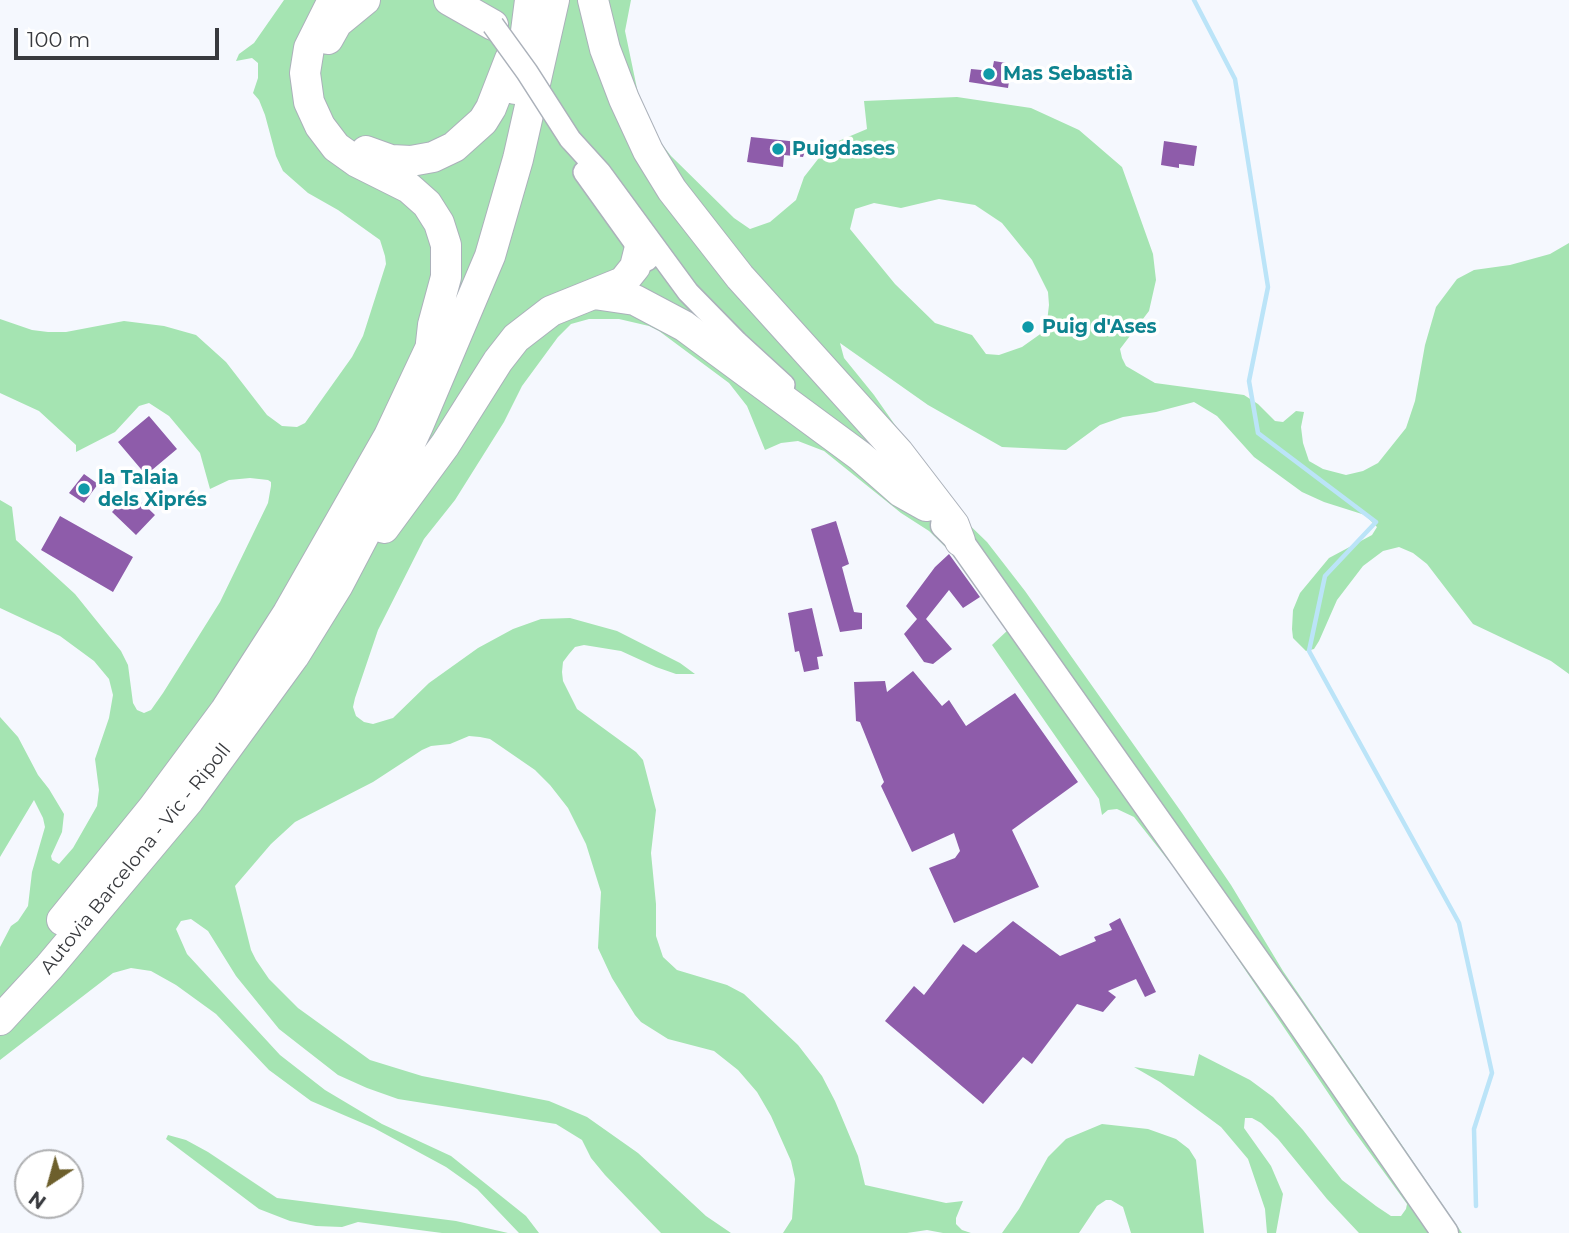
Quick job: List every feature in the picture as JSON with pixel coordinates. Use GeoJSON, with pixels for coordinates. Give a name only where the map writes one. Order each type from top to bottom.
{"type":"FeatureCollection","features":[{"type":"Feature","properties":{"kind":"highway"},"geometry":{"type":"LineString","coordinates":[[333,0],[309,48],[305,73],[309,102],[320,126],[336,147],[357,162],[410,188],[427,204],[439,223],[446,245],[447,265],[430,352]]}},
{"type":"Feature","properties":{"kind":"highway"},"geometry":{"type":"LineString","coordinates":[[365,0],[337,23],[328,37],[321,57],[323,99],[330,116],[348,138],[365,150],[391,160],[411,161],[433,157],[454,147],[469,135],[492,108],[516,43],[524,36]]}},
{"type":"Feature","properties":{"kind":"highway"},"geometry":{"type":"LineString","coordinates":[[449,0],[493,25]]}},
{"type":"Feature","properties":{"kind":"highway","name":"Autovia Barcelona - Vic - Ripoll"},"geometry":{"type":"LineString","coordinates":[[0,991],[122,847],[225,711],[288,613],[389,436],[430,352],[466,264],[494,178],[523,55],[530,0]]}},
{"type":"Feature","properties":{"kind":"highway","name":"Autovia Barcelona - Vic - Ripoll"},"geometry":{"type":"LineString","coordinates":[[0,1020],[49,967],[189,800],[293,656],[338,585],[418,426],[490,256],[518,159],[554,0]]}},
{"type":"Feature","properties":{"kind":"highway"},"geometry":{"type":"LineString","coordinates":[[593,0],[605,49],[624,99],[648,150],[672,190],[740,277],[898,452],[954,525],[960,541]]}},
{"type":"Feature","properties":{"kind":"highway"},"geometry":{"type":"LineString","coordinates":[[338,585],[434,460],[508,348],[551,311],[616,286],[628,278],[638,260],[639,251]]}},
{"type":"Feature","properties":{"kind":"highway"},"geometry":{"type":"LineString","coordinates":[[593,294],[635,300],[684,326],[860,456],[901,492],[926,506]]}},
{"type":"Feature","properties":{"kind":"main road"},"geometry":{"type":"LineString","coordinates":[[926,506],[960,541],[1446,1233]]}},
{"type":"Feature","properties":{"kind":"street"},"geometry":{"type":"LineString","coordinates":[[470,0],[493,25],[574,144],[607,180],[688,292],[737,342],[795,394],[856,440],[904,481],[926,506]]}},
{"type":"Feature","properties":{"kind":"street"},"geometry":{"type":"LineString","coordinates":[[574,144],[579,165],[639,251],[672,291],[716,337],[776,385],[795,394]]}},
{"type":"Feature","properties":{"kind":"green space"},"geometry":{"type":"Polygon","coordinates":[[[284,0],[631,0],[625,31],[640,103],[651,130],[671,156],[734,218],[750,229],[770,222],[796,200],[804,177],[829,145],[867,129],[864,101],[957,97],[1031,108],[1079,130],[1122,167],[1153,254],[1156,280],[1149,311],[1120,349],[1126,366],[1155,383],[1244,395],[1258,404],[1275,421],[1283,422],[1296,411],[1304,412],[1301,427],[1309,461],[1323,469],[1346,475],[1363,471],[1378,463],[1406,428],[1415,401],[1425,345],[1436,307],[1457,279],[1474,270],[1510,265],[1550,254],[1569,243],[1569,674],[1551,661],[1473,624],[1427,564],[1413,553],[1399,547],[1383,551],[1363,566],[1337,600],[1314,649],[1306,651],[1293,638],[1292,629],[1293,610],[1300,593],[1329,558],[1372,535],[1377,527],[1365,515],[1302,492],[1254,457],[1217,416],[1194,402],[1123,417],[1100,425],[1066,450],[1002,447],[928,405],[840,343],[844,358],[874,395],[956,512],[987,542],[1025,591],[1182,813],[1231,885],[1283,971],[1462,1233],[1359,1233],[1278,1139],[1261,1123],[1245,1118],[1244,1128],[1271,1166],[1283,1194],[1276,1233],[1267,1233],[1265,1209],[1248,1159],[1221,1127],[1160,1082],[1134,1067],[1194,1076],[1199,1054],[1250,1080],[1273,1097],[1342,1180],[1376,1206],[1391,1216],[1401,1216],[1407,1204],[1349,1124],[1190,888],[1134,817],[1117,809],[1108,810],[1102,815],[1099,799],[992,645],[1009,629],[968,569],[929,531],[901,513],[824,451],[798,441],[781,443],[765,450],[747,406],[729,383],[659,331],[619,319],[589,319],[571,324],[558,337],[522,386],[504,422],[455,500],[424,539],[378,630],[355,698],[353,707],[356,716],[373,724],[393,718],[429,683],[478,648],[513,629],[541,619],[570,618],[617,631],[680,663],[695,674],[676,674],[621,651],[584,645],[575,647],[563,662],[563,681],[577,709],[643,760],[656,810],[651,853],[656,936],[663,957],[677,970],[727,985],[744,994],[798,1045],[822,1076],[835,1101],[858,1156],[865,1185],[946,1203],[963,1201],[956,1224],[971,1233],[927,1230],[907,1233],[783,1233],[792,1219],[795,1179],[791,1161],[757,1092],[738,1070],[714,1051],[668,1039],[641,1022],[635,1015],[612,978],[598,948],[601,892],[586,844],[568,808],[535,770],[490,739],[480,737],[469,736],[450,744],[422,750],[373,782],[295,822],[271,844],[235,886],[256,960],[269,979],[298,1008],[370,1060],[422,1076],[549,1101],[587,1117],[638,1153],[706,1216],[731,1233],[661,1233],[605,1175],[591,1158],[582,1140],[556,1124],[398,1099],[338,1075],[279,1029],[236,976],[208,931],[191,919],[181,921],[176,929],[187,954],[280,1055],[325,1090],[382,1124],[451,1156],[526,1216],[539,1233],[519,1233],[477,1189],[446,1167],[374,1128],[311,1101],[269,1070],[216,1014],[176,985],[151,971],[131,968],[113,973],[0,1060],[0,947],[11,926],[28,906],[32,872],[45,827],[34,800],[0,857],[0,717],[18,737],[38,775],[64,814],[62,832],[51,856],[52,860],[59,864],[73,848],[97,806],[99,790],[95,759],[109,718],[113,695],[109,679],[94,661],[60,636],[0,608],[0,500],[12,507],[16,540],[75,594],[121,651],[128,665],[133,703],[137,710],[144,713],[151,710],[163,693],[220,602],[268,503],[271,482],[250,478],[229,480],[210,489],[200,453],[169,416],[149,403],[139,406],[115,432],[76,452],[76,445],[39,411],[0,393],[0,319],[32,330],[48,332],[66,332],[124,321],[164,326],[196,335],[226,362],[267,415],[282,426],[297,427],[305,423],[352,357],[363,336],[386,264],[380,240],[338,210],[308,193],[283,171],[265,115],[253,93],[258,78],[258,63],[252,58],[236,61],[239,54],[254,43],[284,0]],[[939,199],[901,208],[874,203],[855,209],[850,229],[895,284],[935,323],[972,335],[986,354],[999,355],[1022,347],[1046,330],[1048,292],[1032,260],[1002,223],[975,205],[939,199]]]}},
{"type":"Feature","properties":{"kind":"green space"},"geometry":{"type":"Polygon","coordinates":[[[1102,1124],[1148,1129],[1176,1139],[1189,1149],[1196,1160],[1204,1233],[1131,1233],[1123,1207],[1106,1200],[1097,1206],[1079,1233],[1002,1233],[1019,1209],[1048,1157],[1066,1139],[1102,1124]]]}},
{"type":"Feature","properties":{"kind":"green space"},"geometry":{"type":"Polygon","coordinates":[[[168,1135],[186,1140],[208,1152],[277,1198],[456,1221],[508,1233],[442,1233],[358,1222],[342,1227],[290,1221],[259,1209],[166,1139],[168,1135]]]}},
{"type":"Feature","properties":{"kind":"building","name":"Mas Sebastià"},"geometry":{"type":"Polygon","coordinates":[[[994,61],[1006,63],[1004,74],[1010,75],[1008,88],[969,82],[971,69],[992,71],[994,61]]]}},
{"type":"Feature","properties":{"kind":"building","name":"Puigdases"},"geometry":{"type":"Polygon","coordinates":[[[751,137],[808,143],[803,157],[784,155],[783,167],[747,162],[751,137]]]}},
{"type":"Feature","properties":{"kind":"building"},"geometry":{"type":"Polygon","coordinates":[[[1164,141],[1197,146],[1194,166],[1179,164],[1179,168],[1161,165],[1164,141]]]}},
{"type":"Feature","properties":{"kind":"building"},"geometry":{"type":"Polygon","coordinates":[[[149,416],[177,449],[146,475],[118,442],[149,416]]]}},
{"type":"Feature","properties":{"kind":"building","name":"la Talaia dels Xiprés"},"geometry":{"type":"Polygon","coordinates":[[[84,474],[98,484],[84,503],[69,493],[84,474]]]}},
{"type":"Feature","properties":{"kind":"building"},"geometry":{"type":"Polygon","coordinates":[[[131,492],[155,515],[136,535],[112,512],[131,492]]]}},
{"type":"Feature","properties":{"kind":"building"},"geometry":{"type":"Polygon","coordinates":[[[60,516],[133,557],[113,592],[41,550],[60,516]]]}},
{"type":"Feature","properties":{"kind":"building"},"geometry":{"type":"Polygon","coordinates":[[[836,521],[849,564],[842,567],[854,612],[862,613],[862,629],[840,632],[811,529],[836,521]]]}},
{"type":"Feature","properties":{"kind":"building"},"geometry":{"type":"Polygon","coordinates":[[[949,554],[980,597],[963,608],[949,590],[926,619],[952,649],[933,664],[924,662],[904,634],[917,619],[906,606],[935,567],[949,554]]]}},
{"type":"Feature","properties":{"kind":"building"},"geometry":{"type":"Polygon","coordinates":[[[812,608],[823,656],[817,657],[819,669],[804,672],[799,651],[795,652],[788,613],[812,608]]]}},
{"type":"Feature","properties":{"kind":"building"},"geometry":{"type":"Polygon","coordinates":[[[913,671],[942,706],[949,700],[966,726],[1015,693],[1078,782],[1012,830],[1039,887],[954,923],[929,868],[955,858],[960,851],[954,833],[912,852],[881,786],[884,782],[860,722],[856,721],[854,682],[885,681],[887,692],[913,671]]]}},
{"type":"Feature","properties":{"kind":"building"},"geometry":{"type":"Polygon","coordinates":[[[1120,918],[1156,992],[1145,997],[1136,979],[1108,991],[1116,997],[1103,1012],[1077,1004],[1032,1064],[1023,1057],[983,1104],[885,1021],[914,986],[924,995],[963,944],[976,953],[1013,921],[1060,956],[1096,941],[1094,937],[1112,930],[1109,924],[1120,918]]]}},
{"type":"Feature","properties":{"kind":"waterway"},"geometry":{"type":"LineString","coordinates":[[1194,0],[1235,79],[1268,287],[1249,381],[1258,433],[1376,522],[1325,576],[1309,651],[1459,923],[1492,1073],[1474,1129],[1476,1206]]}},
{"type":"Feature","properties":{"kind":"place","name":"Mas Sebastià"},"geometry":{"type":"Point","coordinates":[989,74]}},
{"type":"Feature","properties":{"kind":"place","name":"Puigdases"},"geometry":{"type":"Point","coordinates":[778,149]}},
{"type":"Feature","properties":{"kind":"place","name":"Puig d'Ases"},"geometry":{"type":"Point","coordinates":[1028,327]}},
{"type":"Feature","properties":{"kind":"place","name":"la Talaia dels Xiprés"},"geometry":{"type":"Point","coordinates":[84,489]}}]}
